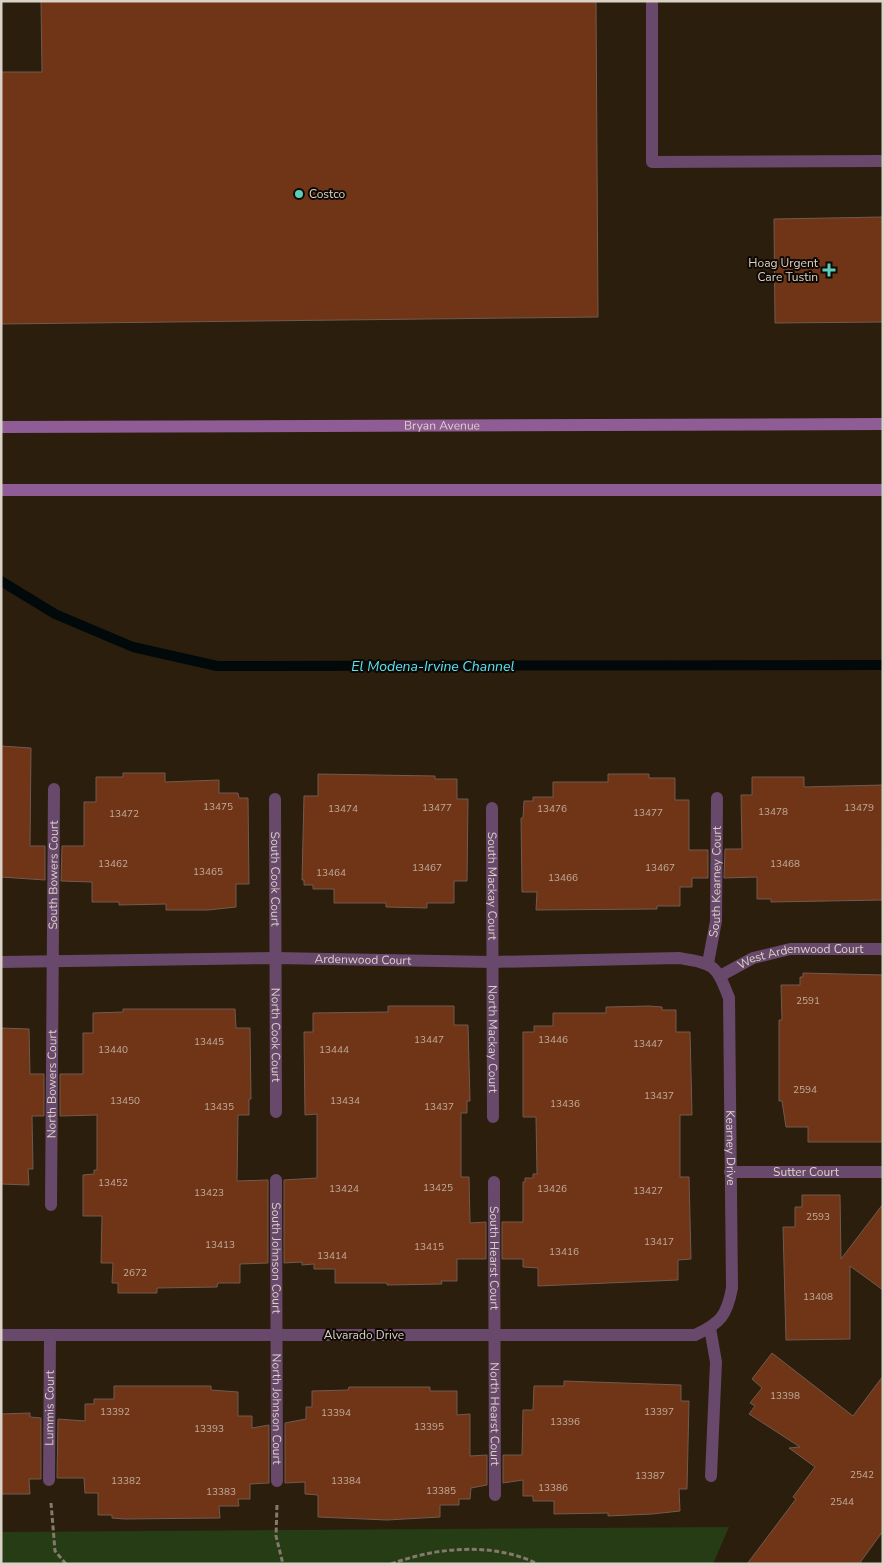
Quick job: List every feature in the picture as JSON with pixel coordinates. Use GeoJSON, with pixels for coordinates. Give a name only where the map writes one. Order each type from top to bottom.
{"type":"FeatureCollection","features":[{"type":"Feature","properties":{"kind":"main road","name":"Bryan Avenue"},"geometry":{"type":"LineString","coordinates":[[1,427],[883,424]]}},
{"type":"Feature","properties":{"kind":"main road"},"geometry":{"type":"LineString","coordinates":[[1,490],[883,490]]}},
{"type":"Feature","properties":{"kind":"street"},"geometry":{"type":"LineString","coordinates":[[652,1],[652,162],[883,161]]}},
{"type":"Feature","properties":{"kind":"street","name":"South Bowers Court"},"geometry":{"type":"LineString","coordinates":[[52,962],[54,789]]}},
{"type":"Feature","properties":{"kind":"street","name":"South Kearney Court"},"geometry":{"type":"LineString","coordinates":[[708,963],[716,921],[717,798]]}},
{"type":"Feature","properties":{"kind":"street","name":"South Cook Court"},"geometry":{"type":"LineString","coordinates":[[275,799],[275,958]]}},
{"type":"Feature","properties":{"kind":"street","name":"South Mackay Court"},"geometry":{"type":"LineString","coordinates":[[492,808],[492,962]]}},
{"type":"Feature","properties":{"kind":"street","name":"West Ardenwood Court"},"geometry":{"type":"LineString","coordinates":[[720,976],[753,958],[790,949],[883,949]]}},
{"type":"Feature","properties":{"kind":"street","name":"Ardenwood Court"},"geometry":{"type":"LineString","coordinates":[[1,962],[275,958],[492,962],[679,958],[708,963]]}},
{"type":"Feature","properties":{"kind":"street","name":"North Cook Court"},"geometry":{"type":"LineString","coordinates":[[275,958],[276,1112]]}},
{"type":"Feature","properties":{"kind":"street","name":"North Bowers Court"},"geometry":{"type":"LineString","coordinates":[[51,1205],[52,962]]}},
{"type":"Feature","properties":{"kind":"street","name":"North Mackay Court"},"geometry":{"type":"LineString","coordinates":[[492,962],[493,1117]]}},
{"type":"Feature","properties":{"kind":"street"},"geometry":{"type":"LineString","coordinates":[[708,963],[720,976]]}},
{"type":"Feature","properties":{"kind":"street","name":"Kearney Drive"},"geometry":{"type":"LineString","coordinates":[[720,976],[729,998],[732,1288],[729,1305],[722,1319]]}},
{"type":"Feature","properties":{"kind":"street","name":"Sutter Court"},"geometry":{"type":"LineString","coordinates":[[730,1172],[883,1172]]}},
{"type":"Feature","properties":{"kind":"street","name":"South Johnson Court"},"geometry":{"type":"LineString","coordinates":[[276,1180],[276,1336]]}},
{"type":"Feature","properties":{"kind":"street","name":"South Hearst Court"},"geometry":{"type":"LineString","coordinates":[[494,1182],[494,1334]]}},
{"type":"Feature","properties":{"kind":"street","name":"Alvarado Drive"},"geometry":{"type":"LineString","coordinates":[[1,1335],[695,1335],[710,1328],[722,1319]]}},
{"type":"Feature","properties":{"kind":"street"},"geometry":{"type":"LineString","coordinates":[[710,1328],[716,1362],[711,1476]]}},
{"type":"Feature","properties":{"kind":"street","name":"North Hearst Court"},"geometry":{"type":"LineString","coordinates":[[494,1334],[495,1495]]}},
{"type":"Feature","properties":{"kind":"street","name":"Lummis Court"},"geometry":{"type":"LineString","coordinates":[[50,1336],[50,1480]]}},
{"type":"Feature","properties":{"kind":"street","name":"North Johnson Court"},"geometry":{"type":"LineString","coordinates":[[276,1336],[277,1481]]}},
{"type":"Feature","properties":{"kind":"path"},"geometry":{"type":"LineString","coordinates":[[50,1480],[55,1551],[66,1564]]}},
{"type":"Feature","properties":{"kind":"path"},"geometry":{"type":"LineString","coordinates":[[277,1481],[276,1536],[279,1556],[283,1564]]}},
{"type":"Feature","properties":{"kind":"path"},"geometry":{"type":"LineString","coordinates":[[391,1564],[438,1551],[471,1550],[504,1551],[538,1564]]}},
{"type":"Feature","properties":{"kind":"green space"},"geometry":{"type":"Polygon","coordinates":[[[729,1527],[713,1564],[1,1564],[1,1532],[729,1527]]]}},
{"type":"Feature","properties":{"kind":"building","name":"Costco"},"geometry":{"type":"Polygon","coordinates":[[[41,1],[596,1],[598,317],[1,324],[1,72],[42,72],[41,1]]]}},
{"type":"Feature","properties":{"kind":"building","name":"Hoag Urgent Care Tustin"},"geometry":{"type":"Polygon","coordinates":[[[883,217],[883,322],[775,323],[774,219],[883,217]]]}},
{"type":"Feature","properties":{"kind":"building"},"geometry":{"type":"Polygon","coordinates":[[[1,746],[31,748],[30,846],[45,846],[45,880],[1,877],[1,746]]]}},
{"type":"Feature","properties":{"kind":"building"},"geometry":{"type":"Polygon","coordinates":[[[123,773],[165,773],[165,782],[219,780],[219,793],[238,793],[239,798],[248,798],[249,884],[236,884],[236,907],[208,910],[166,910],[166,904],[119,905],[119,902],[92,902],[92,882],[61,881],[62,846],[84,846],[84,802],[96,802],[96,777],[123,777],[123,773]]]}},
{"type":"Feature","properties":{"kind":"building"},"geometry":{"type":"Polygon","coordinates":[[[318,774],[435,776],[435,779],[457,779],[457,799],[468,799],[467,881],[454,881],[454,903],[427,903],[427,908],[386,907],[386,903],[334,903],[334,889],[313,889],[313,885],[304,885],[304,880],[302,880],[304,796],[318,796],[318,774]]]}},
{"type":"Feature","properties":{"kind":"building"},"geometry":{"type":"Polygon","coordinates":[[[608,774],[649,774],[649,778],[675,778],[675,800],[689,800],[689,850],[708,850],[708,878],[692,878],[692,887],[680,887],[680,906],[657,906],[657,909],[536,910],[537,892],[522,892],[521,818],[523,818],[524,801],[533,801],[533,797],[553,797],[553,782],[608,782],[608,774]]]}},
{"type":"Feature","properties":{"kind":"building"},"geometry":{"type":"Polygon","coordinates":[[[752,777],[804,777],[804,787],[883,785],[882,900],[771,902],[771,899],[757,899],[757,877],[724,878],[725,849],[742,849],[741,795],[752,795],[752,777]]]}},
{"type":"Feature","properties":{"kind":"building"},"geometry":{"type":"Polygon","coordinates":[[[803,973],[883,975],[883,1142],[808,1142],[808,1127],[786,1127],[782,1101],[779,1101],[779,1020],[782,1020],[781,985],[800,985],[800,977],[803,977],[803,973]]]}},
{"type":"Feature","properties":{"kind":"building"},"geometry":{"type":"Polygon","coordinates":[[[388,1006],[454,1006],[454,1025],[468,1025],[470,1101],[467,1101],[467,1113],[461,1113],[461,1177],[469,1177],[470,1223],[486,1222],[486,1259],[457,1259],[457,1281],[441,1281],[442,1284],[387,1285],[387,1283],[335,1283],[335,1269],[314,1269],[314,1264],[302,1265],[302,1262],[284,1263],[284,1180],[317,1178],[317,1114],[305,1115],[304,1032],[313,1032],[313,1013],[388,1012],[388,1006]]]}},
{"type":"Feature","properties":{"kind":"building"},"geometry":{"type":"Polygon","coordinates":[[[606,1007],[662,1007],[662,1010],[676,1010],[676,1032],[690,1032],[692,1115],[680,1115],[680,1177],[689,1177],[691,1259],[678,1260],[678,1280],[538,1286],[538,1268],[523,1267],[523,1259],[502,1259],[502,1222],[523,1222],[523,1182],[525,1182],[525,1178],[533,1178],[533,1174],[537,1174],[536,1117],[523,1117],[523,1032],[534,1032],[534,1026],[553,1026],[553,1013],[606,1013],[606,1007]]]}},
{"type":"Feature","properties":{"kind":"building"},"geometry":{"type":"Polygon","coordinates":[[[123,1009],[235,1009],[236,1028],[250,1028],[251,1099],[249,1099],[249,1115],[238,1115],[237,1181],[268,1180],[268,1263],[240,1264],[240,1283],[218,1283],[217,1287],[157,1288],[157,1293],[118,1293],[118,1283],[112,1283],[113,1263],[101,1263],[102,1216],[83,1216],[83,1175],[94,1174],[94,1170],[97,1170],[97,1115],[60,1116],[60,1074],[83,1074],[83,1033],[93,1033],[93,1013],[123,1012],[123,1009]]]}},
{"type":"Feature","properties":{"kind":"building"},"geometry":{"type":"Polygon","coordinates":[[[1,1028],[29,1029],[30,1074],[44,1074],[44,1116],[32,1116],[33,1169],[28,1169],[29,1185],[1,1184],[1,1028]]]}},
{"type":"Feature","properties":{"kind":"building"},"geometry":{"type":"Polygon","coordinates":[[[802,1195],[840,1195],[841,1259],[883,1204],[883,1290],[850,1266],[850,1339],[786,1340],[783,1227],[795,1227],[795,1207],[802,1207],[802,1195]]]}},
{"type":"Feature","properties":{"kind":"building"},"geometry":{"type":"Polygon","coordinates":[[[772,1353],[853,1416],[883,1376],[883,1531],[859,1564],[747,1564],[796,1499],[793,1497],[815,1467],[789,1448],[800,1447],[749,1414],[755,1406],[750,1403],[762,1388],[752,1379],[772,1353]]]}},
{"type":"Feature","properties":{"kind":"building"},"geometry":{"type":"Polygon","coordinates":[[[564,1381],[681,1385],[681,1401],[689,1401],[687,1489],[679,1489],[680,1511],[608,1516],[608,1513],[554,1514],[554,1501],[533,1501],[533,1496],[523,1496],[523,1480],[503,1483],[503,1455],[522,1455],[523,1410],[533,1410],[534,1386],[564,1386],[564,1381]]]}},
{"type":"Feature","properties":{"kind":"building"},"geometry":{"type":"Polygon","coordinates":[[[114,1386],[211,1386],[211,1390],[238,1392],[238,1416],[252,1416],[252,1428],[269,1425],[269,1483],[250,1484],[250,1499],[238,1499],[239,1506],[219,1506],[220,1518],[125,1519],[112,1518],[112,1515],[98,1515],[98,1493],[85,1493],[84,1478],[57,1478],[58,1419],[85,1421],[85,1404],[94,1404],[94,1399],[114,1399],[114,1386]]]}},
{"type":"Feature","properties":{"kind":"building"},"geometry":{"type":"Polygon","coordinates":[[[349,1387],[430,1387],[430,1391],[457,1391],[457,1415],[470,1414],[470,1456],[487,1455],[487,1485],[471,1488],[470,1499],[459,1499],[459,1505],[440,1505],[440,1517],[387,1520],[318,1517],[318,1495],[305,1494],[305,1482],[285,1483],[285,1423],[306,1419],[306,1407],[312,1407],[312,1391],[348,1390],[349,1387]]]}},
{"type":"Feature","properties":{"kind":"building"},"geometry":{"type":"Polygon","coordinates":[[[30,1413],[30,1417],[41,1418],[41,1479],[29,1479],[30,1494],[1,1494],[1,1414],[30,1413]]]}},
{"type":"Feature","properties":{"kind":"waterway","name":"El Modena-Irvine Channel"},"geometry":{"type":"LineString","coordinates":[[1,581],[55,614],[133,647],[217,666],[883,665]]}},
{"type":"Feature","properties":{"kind":"place","name":"Costco"},"geometry":{"type":"Point","coordinates":[299,194]}},
{"type":"Feature","properties":{"kind":"place","name":"Hoag Urgent Care Tustin"},"geometry":{"type":"Point","coordinates":[829,270]}}]}
